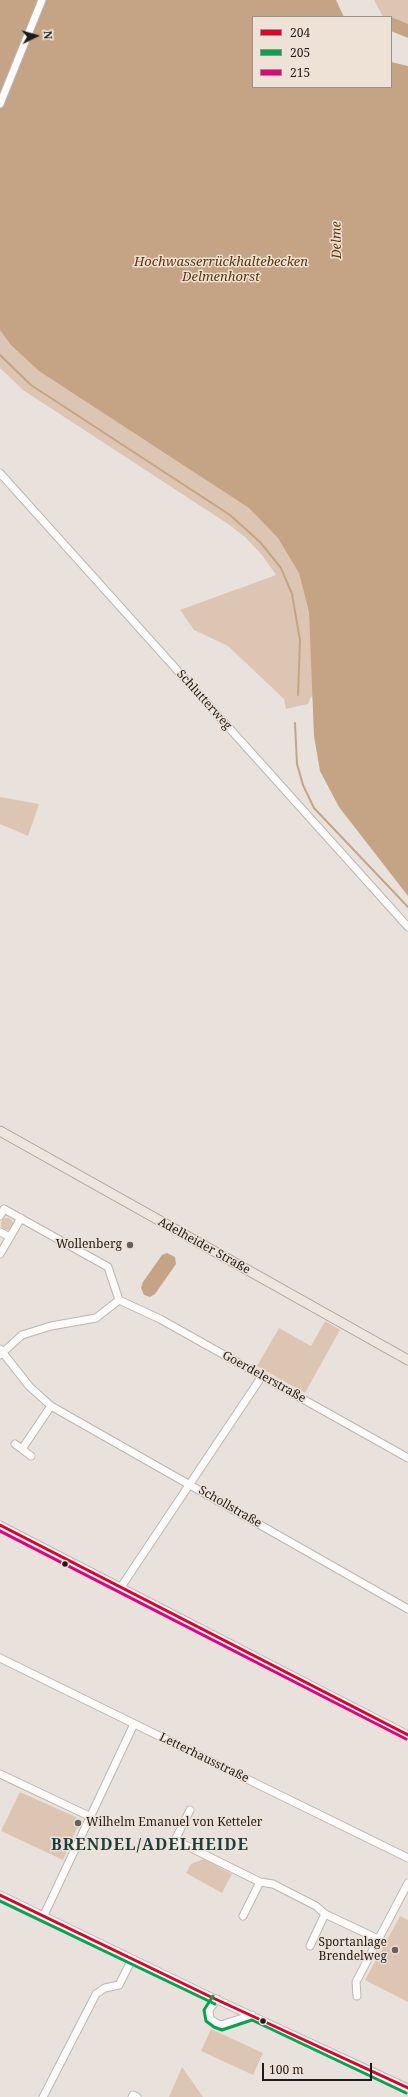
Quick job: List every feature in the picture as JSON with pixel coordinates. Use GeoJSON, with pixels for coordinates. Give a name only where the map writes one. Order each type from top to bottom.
{"type":"FeatureCollection","features":[{"type":"Feature","properties":{"kind":"main road","name":"Adelheider Straße"},"geometry":{"type":"LineString","coordinates":[[0,1131],[408,1360]]}},
{"type":"Feature","properties":{"kind":"street"},"geometry":{"type":"LineString","coordinates":[[0,104],[42,0]]}},
{"type":"Feature","properties":{"kind":"street","name":"Schlutterweg"},"geometry":{"type":"LineString","coordinates":[[0,473],[408,927]]}},
{"type":"Feature","properties":{"kind":"street"},"geometry":{"type":"LineString","coordinates":[[0,1216],[2,1207],[108,1268],[119,1300],[96,1318],[51,1326],[22,1335],[1,1353]]}},
{"type":"Feature","properties":{"kind":"street"},"geometry":{"type":"LineString","coordinates":[[0,1254],[21,1218]]}},
{"type":"Feature","properties":{"kind":"street"},"geometry":{"type":"LineString","coordinates":[[0,1232],[10,1237]]}},
{"type":"Feature","properties":{"kind":"street","name":"Goerdelerstraße"},"geometry":{"type":"LineString","coordinates":[[119,1300],[160,1319],[408,1458]]}},
{"type":"Feature","properties":{"kind":"street","name":"Schollstraße"},"geometry":{"type":"LineString","coordinates":[[1,1353],[29,1386],[51,1406],[189,1483],[408,1609]]}},
{"type":"Feature","properties":{"kind":"street"},"geometry":{"type":"LineString","coordinates":[[121,1587],[189,1483],[262,1376]]}},
{"type":"Feature","properties":{"kind":"street"},"geometry":{"type":"LineString","coordinates":[[22,1449],[51,1406]]}},
{"type":"Feature","properties":{"kind":"street"},"geometry":{"type":"LineString","coordinates":[[15,1444],[31,1456]]}},
{"type":"Feature","properties":{"kind":"street"},"geometry":{"type":"LineString","coordinates":[[0,1524],[408,1735]]}},
{"type":"Feature","properties":{"kind":"street","name":"Letterhausstraße"},"geometry":{"type":"LineString","coordinates":[[0,1658],[408,1858]]}},
{"type":"Feature","properties":{"kind":"street"},"geometry":{"type":"LineString","coordinates":[[44,1915],[134,1724]]}},
{"type":"Feature","properties":{"kind":"street"},"geometry":{"type":"LineString","coordinates":[[0,1774],[91,1817]]}},
{"type":"Feature","properties":{"kind":"street"},"geometry":{"type":"LineString","coordinates":[[190,1810],[176,1840],[260,1882],[273,1884],[316,1906],[325,1914],[378,1939]]}},
{"type":"Feature","properties":{"kind":"street"},"geometry":{"type":"LineString","coordinates":[[243,1916],[260,1882]]}},
{"type":"Feature","properties":{"kind":"street"},"geometry":{"type":"LineString","coordinates":[[357,1996],[356,1982],[408,1883]]}},
{"type":"Feature","properties":{"kind":"street"},"geometry":{"type":"LineString","coordinates":[[0,1895],[252,2016],[408,2088]]}},
{"type":"Feature","properties":{"kind":"street"},"geometry":{"type":"LineString","coordinates":[[310,1946],[325,1914]]}},
{"type":"Feature","properties":{"kind":"street"},"geometry":{"type":"LineString","coordinates":[[43,2097],[96,1994],[105,1988],[119,1985],[132,1959]]}},
{"type":"Feature","properties":{"kind":"street"},"geometry":{"type":"LineString","coordinates":[[217,1999],[209,2010],[210,2019],[216,2023],[221,2025],[252,2016]]}},
{"type":"Feature","properties":{"kind":"street"},"geometry":{"type":"LineString","coordinates":[[132,2097],[133,2095],[137,2097]]}},
{"type":"Feature","properties":{"kind":"shaded area"},"geometry":{"type":"Polygon","coordinates":[[[374,0],[408,0],[408,28],[392,21],[392,16],[382,16],[374,0]]]}},
{"type":"Feature","properties":{"kind":"shaded area"},"geometry":{"type":"Polygon","coordinates":[[[0,172],[408,651],[322,695],[311,697],[308,704],[286,709],[284,699],[228,646],[194,630],[180,610],[276,575],[262,555],[245,537],[228,524],[23,390],[0,368],[0,172]]]}},
{"type":"Feature","properties":{"kind":"shaded area"},"geometry":{"type":"Polygon","coordinates":[[[0,797],[39,804],[28,836],[0,824],[0,797]]]}},
{"type":"Feature","properties":{"kind":"shaded area"},"geometry":{"type":"Polygon","coordinates":[[[5,1218],[9,1218],[13,1224],[9,1230],[5,1230],[1,1226],[1,1222],[5,1218]]]}},
{"type":"Feature","properties":{"kind":"shaded area"},"geometry":{"type":"Polygon","coordinates":[[[325,1321],[340,1330],[305,1393],[257,1366],[279,1328],[311,1346],[325,1321]]]}},
{"type":"Feature","properties":{"kind":"shaded area"},"geometry":{"type":"Polygon","coordinates":[[[20,1792],[80,1819],[80,1827],[77,1828],[63,1860],[1,1831],[20,1792]]]}},
{"type":"Feature","properties":{"kind":"shaded area"},"geometry":{"type":"Polygon","coordinates":[[[204,1859],[232,1874],[222,1893],[186,1873],[191,1864],[204,1859]]]}},
{"type":"Feature","properties":{"kind":"shaded area","name":"Sportanlage Brendelweg"},"geometry":{"type":"Polygon","coordinates":[[[400,1916],[408,1920],[408,2002],[365,1980],[400,1916]]]}},
{"type":"Feature","properties":{"kind":"shaded area"},"geometry":{"type":"Polygon","coordinates":[[[211,2029],[263,2053],[253,2075],[201,2051],[211,2029]]]}},
{"type":"Feature","properties":{"kind":"shaded area"},"geometry":{"type":"Polygon","coordinates":[[[182,2067],[203,2097],[169,2097],[182,2067]]]}},
{"type":"Feature","properties":{"kind":"water","name":"Hochwasserrückhaltebecken Delmenhorst"},"geometry":{"type":"Polygon","coordinates":[[[0,0],[336,0],[344,16],[252,16],[252,88],[392,88],[392,62],[408,66],[408,896],[339,807],[320,771],[314,736],[309,612],[299,573],[278,538],[249,508],[39,371],[11,345],[0,330],[0,0]]]}},
{"type":"Feature","properties":{"kind":"water"},"geometry":{"type":"Polygon","coordinates":[[[167,1253],[175,1257],[176,1264],[155,1294],[150,1297],[144,1295],[141,1288],[143,1282],[162,1255],[167,1253]]]}},
{"type":"Feature","properties":{"kind":"waterway"},"geometry":{"type":"LineString","coordinates":[[392,24],[408,31]]}},
{"type":"Feature","properties":{"kind":"waterway"},"geometry":{"type":"LineString","coordinates":[[0,355],[31,385],[230,515],[260,542],[281,568],[292,594],[300,640],[298,695]]}},
{"type":"Feature","properties":{"kind":"waterway"},"geometry":{"type":"LineString","coordinates":[[295,723],[297,764],[303,785],[314,808],[408,907]]}},
{"type":"Feature","properties":{"kind":"transit line","name":"204"},"geometry":{"type":"LineString","coordinates":[[0,1525],[408,1735]]}},
{"type":"Feature","properties":{"kind":"transit line","name":"215"},"geometry":{"type":"LineString","coordinates":[[0,1531],[406,1739]]}},
{"type":"Feature","properties":{"kind":"transit line","name":"204"},"geometry":{"type":"LineString","coordinates":[[0,1895],[211,1997],[408,2088]]}},
{"type":"Feature","properties":{"kind":"transit line","name":"205"},"geometry":{"type":"LineString","coordinates":[[0,1901],[215,2004]]}},
{"type":"Feature","properties":{"kind":"transit line","name":"205"},"geometry":{"type":"LineString","coordinates":[[213,1996],[204,2010],[206,2021],[214,2027],[222,2030],[252,2020],[406,2093]]}},
{"type":"Feature","properties":{"kind":"place","name":"Wollenberg"},"geometry":{"type":"Point","coordinates":[130,1245]}},
{"type":"Feature","properties":{"kind":"place","name":"Wilhelm Emanuel von Ketteler"},"geometry":{"type":"Point","coordinates":[78,1823]}},
{"type":"Feature","properties":{"kind":"place","name":"Sportanlage Brendelweg"},"geometry":{"type":"Point","coordinates":[395,1950]}},
{"type":"Feature","properties":{"kind":"district","name":"BRENDEL/ADELHEIDE"},"geometry":{"type":"Point","coordinates":[150,1845]}},
{"type":"Feature","properties":{"kind":"water label","name":"Delme"},"geometry":{"type":"Point","coordinates":[337,240]}}]}
